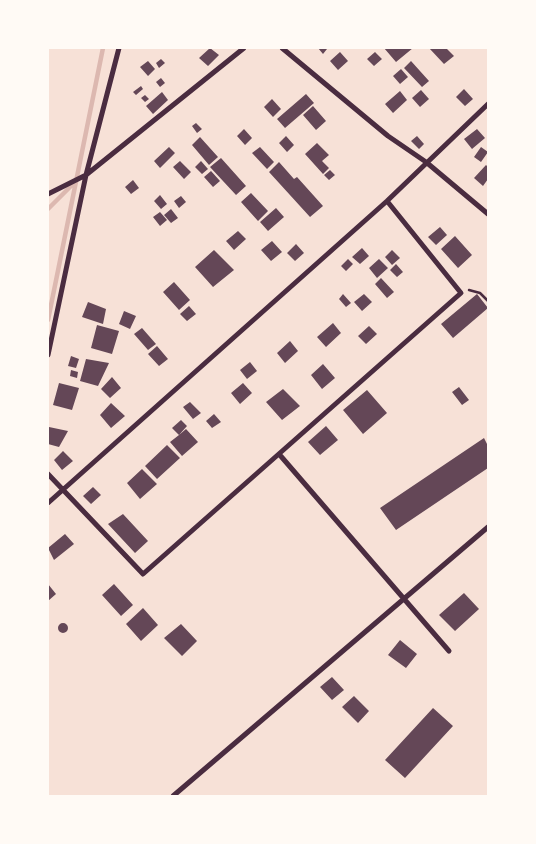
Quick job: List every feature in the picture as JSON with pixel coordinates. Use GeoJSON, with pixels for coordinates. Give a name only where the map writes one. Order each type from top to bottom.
{"type":"FeatureCollection","features":[{"type":"Feature","properties":{"kind":"street"},"geometry":{"type":"LineString","coordinates":[[48,355],[86,175],[119,48]]}},
{"type":"Feature","properties":{"kind":"street"},"geometry":{"type":"LineString","coordinates":[[48,194],[86,175],[244,48]]}},
{"type":"Feature","properties":{"kind":"street"},"geometry":{"type":"LineString","coordinates":[[282,48],[388,136],[426,162],[488,214]]}},
{"type":"Feature","properties":{"kind":"street"},"geometry":{"type":"LineString","coordinates":[[48,503],[386,200],[488,104]]}},
{"type":"Feature","properties":{"kind":"street"},"geometry":{"type":"LineString","coordinates":[[48,474],[143,574],[460,293],[386,200]]}},
{"type":"Feature","properties":{"kind":"street"},"geometry":{"type":"LineString","coordinates":[[279,454],[449,650]]}},
{"type":"Feature","properties":{"kind":"street"},"geometry":{"type":"LineString","coordinates":[[173,796],[488,527]]}},
{"type":"Feature","properties":{"kind":"path"},"geometry":{"type":"LineString","coordinates":[[460,293],[471,289],[480,293],[488,301]]}},
{"type":"Feature","properties":{"kind":"building"},"geometry":{"type":"Polygon","coordinates":[[[210,48],[219,55],[208,66],[199,58],[210,48]]]}},
{"type":"Feature","properties":{"kind":"building"},"geometry":{"type":"Polygon","coordinates":[[[318,48],[325,48],[327,49],[323,54],[318,48]]]}},
{"type":"Feature","properties":{"kind":"building"},"geometry":{"type":"Polygon","coordinates":[[[384,48],[413,48],[396,62],[384,48]]]}},
{"type":"Feature","properties":{"kind":"building"},"geometry":{"type":"Polygon","coordinates":[[[429,48],[446,48],[454,56],[444,64],[429,48]]]}},
{"type":"Feature","properties":{"kind":"building"},"geometry":{"type":"Polygon","coordinates":[[[340,52],[348,61],[338,70],[330,61],[340,52]]]}},
{"type":"Feature","properties":{"kind":"building"},"geometry":{"type":"Polygon","coordinates":[[[375,52],[382,59],[374,66],[367,59],[375,52]]]}},
{"type":"Feature","properties":{"kind":"building"},"geometry":{"type":"Polygon","coordinates":[[[161,59],[165,63],[159,68],[156,63],[161,59]]]}},
{"type":"Feature","properties":{"kind":"building"},"geometry":{"type":"Polygon","coordinates":[[[148,61],[155,69],[148,76],[140,67],[148,61]]]}},
{"type":"Feature","properties":{"kind":"building"},"geometry":{"type":"Polygon","coordinates":[[[411,61],[429,81],[422,87],[404,68],[411,61]]]}},
{"type":"Feature","properties":{"kind":"building"},"geometry":{"type":"Polygon","coordinates":[[[401,69],[408,77],[400,84],[393,76],[401,69]]]}},
{"type":"Feature","properties":{"kind":"building"},"geometry":{"type":"Polygon","coordinates":[[[161,78],[165,83],[160,87],[156,82],[161,78]]]}},
{"type":"Feature","properties":{"kind":"building"},"geometry":{"type":"Polygon","coordinates":[[[141,86],[143,89],[136,95],[133,92],[141,86]]]}},
{"type":"Feature","properties":{"kind":"building"},"geometry":{"type":"Polygon","coordinates":[[[464,89],[473,99],[465,106],[456,97],[464,89]]]}},
{"type":"Feature","properties":{"kind":"building"},"geometry":{"type":"Polygon","coordinates":[[[421,90],[429,99],[420,107],[412,98],[421,90]]]}},
{"type":"Feature","properties":{"kind":"building"},"geometry":{"type":"Polygon","coordinates":[[[400,91],[407,100],[393,113],[385,104],[400,91]]]}},
{"type":"Feature","properties":{"kind":"building"},"geometry":{"type":"Polygon","coordinates":[[[162,92],[168,100],[153,114],[146,106],[162,92]]]}},
{"type":"Feature","properties":{"kind":"building"},"geometry":{"type":"Polygon","coordinates":[[[306,94],[314,103],[285,128],[277,119],[306,94]]]}},
{"type":"Feature","properties":{"kind":"building"},"geometry":{"type":"Polygon","coordinates":[[[145,95],[149,99],[145,102],[141,98],[145,95]]]}},
{"type":"Feature","properties":{"kind":"building"},"geometry":{"type":"Polygon","coordinates":[[[272,99],[281,109],[273,117],[264,107],[272,99]]]}},
{"type":"Feature","properties":{"kind":"building"},"geometry":{"type":"Polygon","coordinates":[[[313,106],[326,121],[316,130],[303,115],[313,106]]]}},
{"type":"Feature","properties":{"kind":"building"},"geometry":{"type":"Polygon","coordinates":[[[196,123],[202,129],[197,133],[192,126],[196,123]]]}},
{"type":"Feature","properties":{"kind":"building"},"geometry":{"type":"Polygon","coordinates":[[[244,129],[252,138],[245,145],[237,136],[244,129]]]}},
{"type":"Feature","properties":{"kind":"building"},"geometry":{"type":"Polygon","coordinates":[[[477,129],[485,138],[472,149],[464,139],[477,129]]]}},
{"type":"Feature","properties":{"kind":"building"},"geometry":{"type":"Polygon","coordinates":[[[286,136],[294,145],[287,152],[279,143],[286,136]]]}},
{"type":"Feature","properties":{"kind":"building"},"geometry":{"type":"Polygon","coordinates":[[[417,136],[424,144],[419,149],[411,141],[417,136]]]}},
{"type":"Feature","properties":{"kind":"building"},"geometry":{"type":"Polygon","coordinates":[[[200,137],[218,157],[209,165],[192,145],[200,137]]]}},
{"type":"Feature","properties":{"kind":"building"},"geometry":{"type":"Polygon","coordinates":[[[317,143],[329,155],[322,161],[329,168],[323,174],[305,154],[317,143]]]}},
{"type":"Feature","properties":{"kind":"building"},"geometry":{"type":"Polygon","coordinates":[[[169,147],[175,153],[160,168],[154,161],[169,147]]]}},
{"type":"Feature","properties":{"kind":"building"},"geometry":{"type":"Polygon","coordinates":[[[260,147],[274,162],[267,169],[252,153],[260,147]]]}},
{"type":"Feature","properties":{"kind":"building"},"geometry":{"type":"Polygon","coordinates":[[[481,147],[488,152],[481,162],[474,157],[481,147]]]}},
{"type":"Feature","properties":{"kind":"building"},"geometry":{"type":"Polygon","coordinates":[[[221,158],[246,186],[236,195],[210,167],[221,158]]]}},
{"type":"Feature","properties":{"kind":"building"},"geometry":{"type":"Polygon","coordinates":[[[180,161],[191,172],[184,179],[173,167],[180,161]]]}},
{"type":"Feature","properties":{"kind":"building"},"geometry":{"type":"Polygon","coordinates":[[[201,161],[208,169],[202,174],[195,167],[201,161]]]}},
{"type":"Feature","properties":{"kind":"building"},"geometry":{"type":"Polygon","coordinates":[[[279,162],[294,179],[297,177],[323,206],[310,217],[269,172],[279,162]]]}},
{"type":"Feature","properties":{"kind":"building"},"geometry":{"type":"Polygon","coordinates":[[[486,165],[488,167],[488,179],[483,186],[474,178],[486,165]]]}},
{"type":"Feature","properties":{"kind":"building"},"geometry":{"type":"Polygon","coordinates":[[[330,170],[335,175],[329,180],[324,175],[330,170]]]}},
{"type":"Feature","properties":{"kind":"building"},"geometry":{"type":"Polygon","coordinates":[[[211,171],[220,181],[213,187],[204,177],[211,171]]]}},
{"type":"Feature","properties":{"kind":"building"},"geometry":{"type":"Polygon","coordinates":[[[133,180],[139,188],[131,194],[125,187],[133,180]]]}},
{"type":"Feature","properties":{"kind":"building"},"geometry":{"type":"Polygon","coordinates":[[[251,193],[268,211],[258,221],[241,202],[251,193]]]}},
{"type":"Feature","properties":{"kind":"building"},"geometry":{"type":"Polygon","coordinates":[[[160,195],[167,204],[161,209],[154,201],[160,195]]]}},
{"type":"Feature","properties":{"kind":"building"},"geometry":{"type":"Polygon","coordinates":[[[181,196],[186,202],[179,208],[174,201],[181,196]]]}},
{"type":"Feature","properties":{"kind":"building"},"geometry":{"type":"Polygon","coordinates":[[[276,208],[284,217],[268,231],[260,222],[276,208]]]}},
{"type":"Feature","properties":{"kind":"building"},"geometry":{"type":"Polygon","coordinates":[[[171,209],[178,218],[171,223],[164,215],[171,209]]]}},
{"type":"Feature","properties":{"kind":"building"},"geometry":{"type":"Polygon","coordinates":[[[160,212],[167,220],[160,226],[153,217],[160,212]]]}},
{"type":"Feature","properties":{"kind":"building"},"geometry":{"type":"Polygon","coordinates":[[[440,227],[447,235],[436,245],[428,237],[440,227]]]}},
{"type":"Feature","properties":{"kind":"building"},"geometry":{"type":"Polygon","coordinates":[[[238,231],[246,239],[234,250],[226,241],[238,231]]]}},
{"type":"Feature","properties":{"kind":"building"},"geometry":{"type":"Polygon","coordinates":[[[455,236],[472,255],[458,268],[441,249],[455,236]]]}},
{"type":"Feature","properties":{"kind":"building"},"geometry":{"type":"Polygon","coordinates":[[[272,241],[282,252],[271,261],[261,250],[272,241]]]}},
{"type":"Feature","properties":{"kind":"building"},"geometry":{"type":"Polygon","coordinates":[[[296,244],[304,253],[295,261],[287,253],[296,244]]]}},
{"type":"Feature","properties":{"kind":"building"},"geometry":{"type":"Polygon","coordinates":[[[362,248],[369,256],[360,264],[352,257],[362,248]]]}},
{"type":"Feature","properties":{"kind":"building"},"geometry":{"type":"Polygon","coordinates":[[[214,250],[234,270],[213,287],[195,267],[214,250]]]}},
{"type":"Feature","properties":{"kind":"building"},"geometry":{"type":"Polygon","coordinates":[[[392,250],[400,258],[392,265],[385,257],[392,250]]]}},
{"type":"Feature","properties":{"kind":"building"},"geometry":{"type":"Polygon","coordinates":[[[348,259],[353,264],[346,271],[341,266],[348,259]]]}},
{"type":"Feature","properties":{"kind":"building"},"geometry":{"type":"Polygon","coordinates":[[[379,259],[388,268],[377,278],[369,268],[379,259]]]}},
{"type":"Feature","properties":{"kind":"building"},"geometry":{"type":"Polygon","coordinates":[[[396,264],[403,272],[397,277],[390,270],[396,264]]]}},
{"type":"Feature","properties":{"kind":"building"},"geometry":{"type":"Polygon","coordinates":[[[381,278],[394,292],[387,298],[375,284],[381,278]]]}},
{"type":"Feature","properties":{"kind":"building"},"geometry":{"type":"Polygon","coordinates":[[[174,282],[190,300],[179,310],[163,292],[174,282]]]}},
{"type":"Feature","properties":{"kind":"building"},"geometry":{"type":"Polygon","coordinates":[[[343,294],[351,303],[346,307],[339,299],[343,294]]]}},
{"type":"Feature","properties":{"kind":"building"},"geometry":{"type":"Polygon","coordinates":[[[364,294],[372,302],[362,311],[354,302],[364,294]]]}},
{"type":"Feature","properties":{"kind":"building"},"geometry":{"type":"Polygon","coordinates":[[[477,294],[488,308],[453,338],[441,324],[477,294]]]}},
{"type":"Feature","properties":{"kind":"building"},"geometry":{"type":"Polygon","coordinates":[[[88,302],[106,309],[103,324],[82,317],[88,302]]]}},
{"type":"Feature","properties":{"kind":"building"},"geometry":{"type":"Polygon","coordinates":[[[189,306],[196,314],[187,321],[180,314],[189,306]]]}},
{"type":"Feature","properties":{"kind":"building"},"geometry":{"type":"Polygon","coordinates":[[[124,311],[136,316],[130,329],[119,324],[124,311]]]}},
{"type":"Feature","properties":{"kind":"building"},"geometry":{"type":"Polygon","coordinates":[[[333,323],[341,333],[326,347],[317,337],[333,323]]]}},
{"type":"Feature","properties":{"kind":"building"},"geometry":{"type":"Polygon","coordinates":[[[97,325],[119,331],[112,354],[91,348],[97,325]]]}},
{"type":"Feature","properties":{"kind":"building"},"geometry":{"type":"Polygon","coordinates":[[[369,326],[377,334],[366,344],[358,336],[369,326]]]}},
{"type":"Feature","properties":{"kind":"building"},"geometry":{"type":"Polygon","coordinates":[[[142,328],[156,344],[148,350],[134,334],[142,328]]]}},
{"type":"Feature","properties":{"kind":"building"},"geometry":{"type":"Polygon","coordinates":[[[290,341],[298,351],[285,363],[277,353],[290,341]]]}},
{"type":"Feature","properties":{"kind":"building"},"geometry":{"type":"Polygon","coordinates":[[[157,346],[168,359],[159,366],[148,354],[157,346]]]}},
{"type":"Feature","properties":{"kind":"building"},"geometry":{"type":"Polygon","coordinates":[[[71,356],[79,359],[76,368],[68,366],[71,356]]]}},
{"type":"Feature","properties":{"kind":"building"},"geometry":{"type":"Polygon","coordinates":[[[86,359],[109,363],[98,386],[80,381],[86,359]]]}},
{"type":"Feature","properties":{"kind":"building"},"geometry":{"type":"Polygon","coordinates":[[[250,362],[257,371],[247,379],[240,370],[250,362]]]}},
{"type":"Feature","properties":{"kind":"building"},"geometry":{"type":"Polygon","coordinates":[[[323,364],[335,378],[322,389],[311,375],[323,364]]]}},
{"type":"Feature","properties":{"kind":"building"},"geometry":{"type":"Polygon","coordinates":[[[71,370],[78,372],[77,378],[70,376],[71,370]]]}},
{"type":"Feature","properties":{"kind":"building"},"geometry":{"type":"Polygon","coordinates":[[[112,377],[121,388],[110,398],[101,389],[112,377]]]}},
{"type":"Feature","properties":{"kind":"building"},"geometry":{"type":"Polygon","coordinates":[[[59,383],[79,388],[72,410],[53,405],[59,383]]]}},
{"type":"Feature","properties":{"kind":"building"},"geometry":{"type":"Polygon","coordinates":[[[243,383],[252,393],[240,404],[231,393],[243,383]]]}},
{"type":"Feature","properties":{"kind":"building"},"geometry":{"type":"Polygon","coordinates":[[[459,387],[469,400],[462,405],[452,392],[459,387]]]}},
{"type":"Feature","properties":{"kind":"building"},"geometry":{"type":"Polygon","coordinates":[[[283,389],[300,406],[282,420],[266,402],[283,389]]]}},
{"type":"Feature","properties":{"kind":"building"},"geometry":{"type":"Polygon","coordinates":[[[367,390],[387,413],[363,434],[343,410],[367,390]]]}},
{"type":"Feature","properties":{"kind":"building"},"geometry":{"type":"Polygon","coordinates":[[[190,402],[201,413],[193,419],[183,407],[190,402]]]}},
{"type":"Feature","properties":{"kind":"building"},"geometry":{"type":"Polygon","coordinates":[[[111,403],[125,416],[111,428],[100,415],[111,403]]]}},
{"type":"Feature","properties":{"kind":"building"},"geometry":{"type":"Polygon","coordinates":[[[214,414],[221,422],[212,428],[206,421],[214,414]]]}},
{"type":"Feature","properties":{"kind":"building"},"geometry":{"type":"Polygon","coordinates":[[[181,420],[187,426],[179,435],[172,428],[181,420]]]}},
{"type":"Feature","properties":{"kind":"building"},"geometry":{"type":"Polygon","coordinates":[[[326,426],[338,440],[320,455],[308,442],[326,426]]]}},
{"type":"Feature","properties":{"kind":"building"},"geometry":{"type":"Polygon","coordinates":[[[49,427],[68,431],[59,447],[48,444],[49,427]]]}},
{"type":"Feature","properties":{"kind":"building"},"geometry":{"type":"Polygon","coordinates":[[[186,429],[198,442],[182,456],[170,442],[186,429]]]}},
{"type":"Feature","properties":{"kind":"building"},"geometry":{"type":"Polygon","coordinates":[[[484,438],[488,446],[488,468],[396,530],[380,508],[484,438]]]}},
{"type":"Feature","properties":{"kind":"building"},"geometry":{"type":"Polygon","coordinates":[[[167,445],[180,458],[157,479],[145,466],[167,445]]]}},
{"type":"Feature","properties":{"kind":"building"},"geometry":{"type":"Polygon","coordinates":[[[63,451],[73,461],[62,470],[54,460],[63,451]]]}},
{"type":"Feature","properties":{"kind":"building"},"geometry":{"type":"Polygon","coordinates":[[[142,469],[157,484],[140,499],[127,483],[142,469]]]}},
{"type":"Feature","properties":{"kind":"building"},"geometry":{"type":"Polygon","coordinates":[[[93,487],[101,495],[91,504],[83,496],[93,487]]]}},
{"type":"Feature","properties":{"kind":"building"},"geometry":{"type":"Polygon","coordinates":[[[123,514],[148,541],[135,553],[108,524],[123,514]]]}},
{"type":"Feature","properties":{"kind":"building"},"geometry":{"type":"Polygon","coordinates":[[[65,534],[74,544],[54,560],[48,548],[65,534]]]}},
{"type":"Feature","properties":{"kind":"building"},"geometry":{"type":"Polygon","coordinates":[[[48,584],[56,594],[48,601],[48,584]]]}},
{"type":"Feature","properties":{"kind":"building"},"geometry":{"type":"Polygon","coordinates":[[[114,584],[133,605],[121,616],[102,595],[114,584]]]}},
{"type":"Feature","properties":{"kind":"building"},"geometry":{"type":"Polygon","coordinates":[[[464,593],[479,609],[455,631],[439,615],[464,593]]]}},
{"type":"Feature","properties":{"kind":"building"},"geometry":{"type":"Polygon","coordinates":[[[143,608],[158,625],[141,641],[126,624],[143,608]]]}},
{"type":"Feature","properties":{"kind":"building"},"geometry":{"type":"Polygon","coordinates":[[[61,623],[65,623],[68,628],[67,632],[61,633],[58,630],[58,626],[61,623]]]}},
{"type":"Feature","properties":{"kind":"building"},"geometry":{"type":"Polygon","coordinates":[[[181,624],[197,641],[182,656],[164,638],[181,624]]]}},
{"type":"Feature","properties":{"kind":"building"},"geometry":{"type":"Polygon","coordinates":[[[400,640],[417,654],[406,668],[388,655],[400,640]]]}},
{"type":"Feature","properties":{"kind":"building"},"geometry":{"type":"Polygon","coordinates":[[[332,677],[344,690],[332,700],[320,687],[332,677]]]}},
{"type":"Feature","properties":{"kind":"building"},"geometry":{"type":"Polygon","coordinates":[[[354,696],[369,711],[358,723],[342,707],[354,696]]]}},
{"type":"Feature","properties":{"kind":"building"},"geometry":{"type":"Polygon","coordinates":[[[433,708],[453,726],[405,778],[385,760],[433,708]]]}},
{"type":"Feature","properties":{"kind":"waterway"},"geometry":{"type":"LineString","coordinates":[[48,320],[103,48]]}},
{"type":"Feature","properties":{"kind":"waterway"},"geometry":{"type":"LineString","coordinates":[[48,209],[75,182]]}}]}
